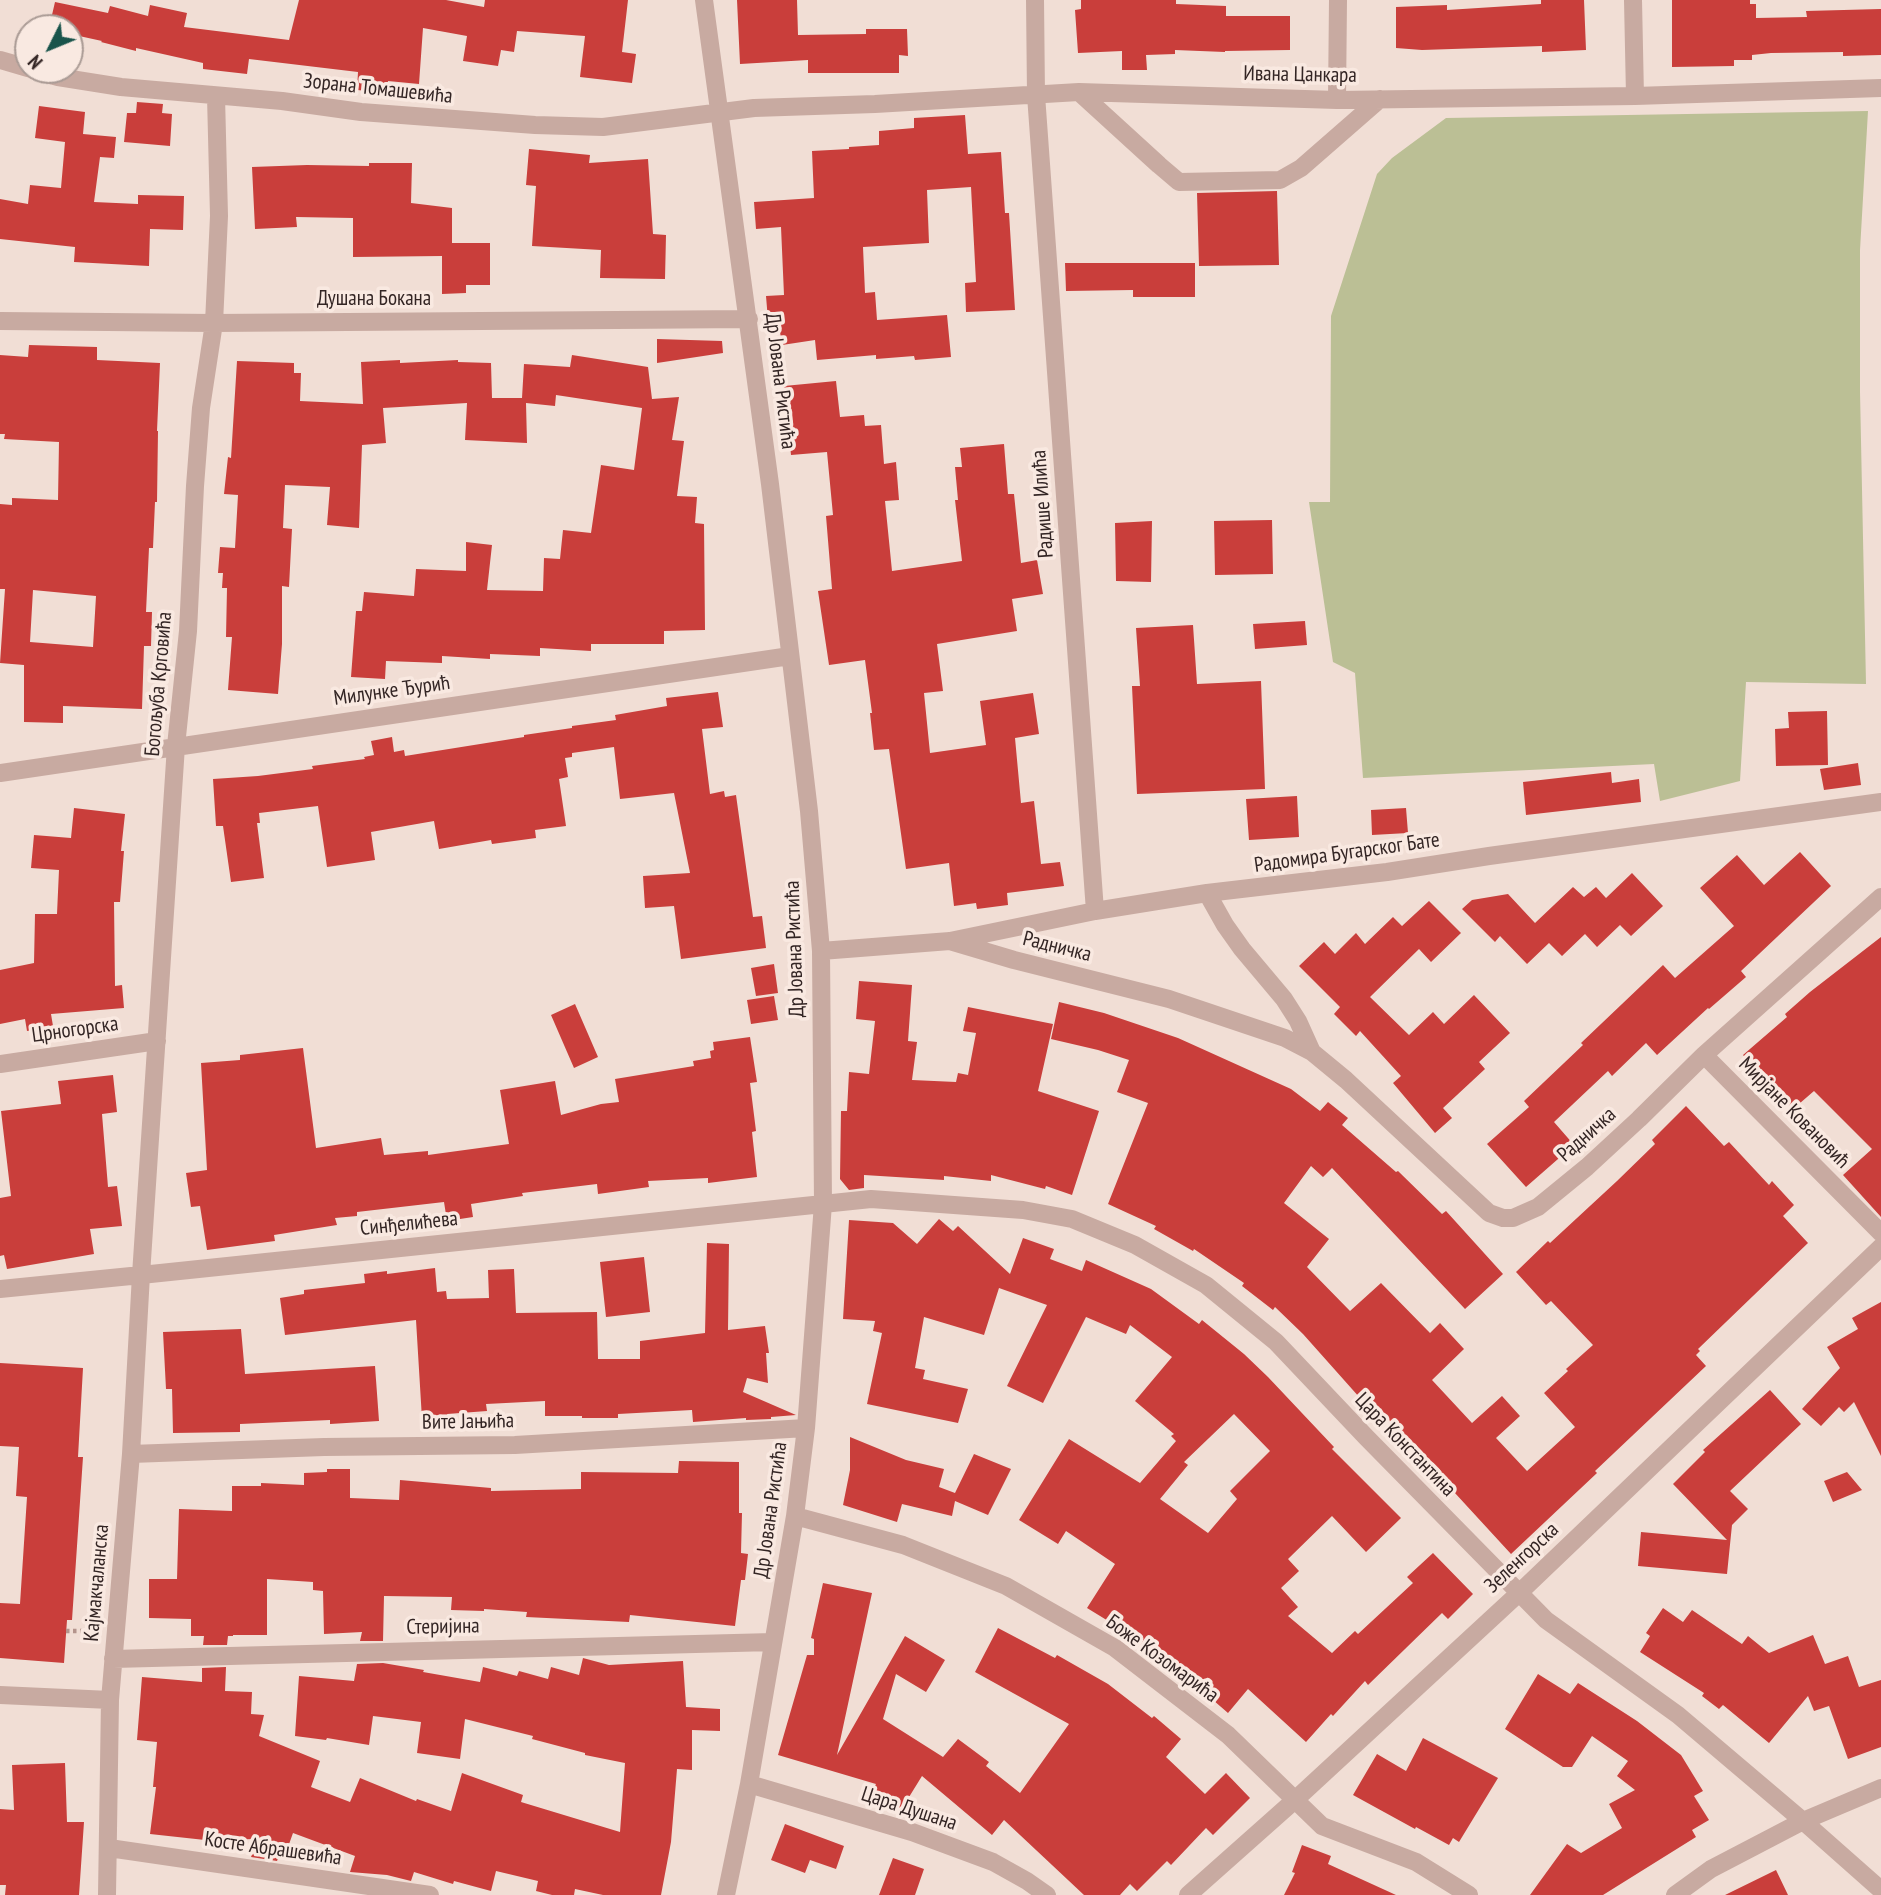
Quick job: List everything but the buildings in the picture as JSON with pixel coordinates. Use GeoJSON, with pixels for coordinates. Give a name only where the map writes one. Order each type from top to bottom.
{"type":"FeatureCollection","features":[{"type":"Feature","properties":{"kind":"street","name":"Др Јована Ристића"},"geometry":{"type":"LineString","coordinates":[[704,0],[749,319],[809,811],[821,951],[823,1204],[806,1428],[795,1516],[749,1784],[726,1895]]}},
{"type":"Feature","properties":{"kind":"street","name":"Радише Илића"},"geometry":{"type":"LineString","coordinates":[[1035,0],[1036,95],[1095,911]]}},
{"type":"Feature","properties":{"kind":"street"},"geometry":{"type":"LineString","coordinates":[[1338,0],[1338,100]]}},
{"type":"Feature","properties":{"kind":"street"},"geometry":{"type":"LineString","coordinates":[[1633,0],[1635,96]]}},
{"type":"Feature","properties":{"kind":"street","name":"Зорана Томашевића"},"geometry":{"type":"LineString","coordinates":[[84,81],[282,101],[361,112],[535,125],[603,127],[719,111]]}},
{"type":"Feature","properties":{"kind":"street","name":"Ивана Цанкара"},"geometry":{"type":"LineString","coordinates":[[719,111],[1079,92],[1338,100],[1635,96],[1881,88]]}},
{"type":"Feature","properties":{"kind":"street"},"geometry":{"type":"LineString","coordinates":[[1079,92],[1179,182],[1280,180],[1301,168],[1380,99]]}},
{"type":"Feature","properties":{"kind":"street","name":"Богољуба Крговића"},"geometry":{"type":"LineString","coordinates":[[141,1275],[176,746],[188,631],[195,486],[201,408],[214,323],[219,216],[216,96]]}},
{"type":"Feature","properties":{"kind":"street","name":"Душана Бокана"},"geometry":{"type":"LineString","coordinates":[[0,321],[214,323],[749,319]]}},
{"type":"Feature","properties":{"kind":"street","name":"Милунке Ђурић"},"geometry":{"type":"LineString","coordinates":[[0,773],[790,656]]}},
{"type":"Feature","properties":{"kind":"street","name":"Радомира Бугарског Бате"},"geometry":{"type":"LineString","coordinates":[[821,951],[950,941],[1095,911],[1207,893],[1387,872],[1881,802]]}},
{"type":"Feature","properties":{"kind":"street","name":"Радничка"},"geometry":{"type":"LineString","coordinates":[[1207,893],[1242,950],[1284,999],[1298,1021],[1312,1052]]}},
{"type":"Feature","properties":{"kind":"street","name":"Радничка"},"geometry":{"type":"LineString","coordinates":[[950,941],[1169,999],[1285,1038],[1312,1052],[1377,1108],[1489,1213],[1513,1218],[1526,1214],[1551,1197],[1630,1127],[1704,1055],[1881,897]]}},
{"type":"Feature","properties":{"kind":"street","name":"Црногорска"},"geometry":{"type":"LineString","coordinates":[[0,1064],[156,1041]]}},
{"type":"Feature","properties":{"kind":"street","name":"Мирјане Ковановић"},"geometry":{"type":"LineString","coordinates":[[1704,1055],[1881,1233]]}},
{"type":"Feature","properties":{"kind":"street","name":"Цара Константина"},"geometry":{"type":"LineString","coordinates":[[823,1204],[871,1199],[1023,1210],[1072,1219],[1135,1245],[1206,1285],[1276,1342],[1546,1620],[1678,1715],[1881,1890]]}},
{"type":"Feature","properties":{"kind":"street","name":"Синђелићева"},"geometry":{"type":"LineString","coordinates":[[0,1289],[823,1204]]}},
{"type":"Feature","properties":{"kind":"street","name":"Зеленгорска"},"geometry":{"type":"LineString","coordinates":[[1188,1895],[1518,1594],[1881,1247]]}},
{"type":"Feature","properties":{"kind":"street","name":"Кајмакчаланска"},"geometry":{"type":"LineString","coordinates":[[107,1895],[110,1700],[131,1454],[141,1275]]}},
{"type":"Feature","properties":{"kind":"street","name":"Вите Јањића"},"geometry":{"type":"LineString","coordinates":[[131,1454],[324,1447],[515,1445],[806,1428]]}},
{"type":"Feature","properties":{"kind":"street","name":"Боже Козомарића"},"geometry":{"type":"LineString","coordinates":[[795,1516],[903,1545],[1006,1586],[1115,1648],[1228,1735],[1322,1826],[1416,1861],[1469,1895]]}},
{"type":"Feature","properties":{"kind":"street","name":"Стеријина"},"geometry":{"type":"LineString","coordinates":[[113,1658],[773,1642]]}},
{"type":"Feature","properties":{"kind":"street"},"geometry":{"type":"LineString","coordinates":[[0,1695],[110,1700]]}},
{"type":"Feature","properties":{"kind":"street","name":"Цара Душана"},"geometry":{"type":"LineString","coordinates":[[749,1784],[912,1832],[1010,1871],[1047,1895]]}},
{"type":"Feature","properties":{"kind":"street"},"geometry":{"type":"LineString","coordinates":[[1675,1895],[1711,1869],[1803,1821],[1881,1788]]}},
{"type":"Feature","properties":{"kind":"street","name":"Косте Абрашевића"},"geometry":{"type":"LineString","coordinates":[[109,1848],[430,1895]]}},
{"type":"Feature","properties":{"kind":"green space"},"geometry":{"type":"Polygon","coordinates":[[[1868,111],[1860,250],[1866,684],[1746,682],[1740,781],[1660,801],[1654,764],[1363,778],[1355,673],[1333,662],[1309,502],[1330,502],[1331,316],[1377,174],[1392,158],[1446,118],[1868,111]]]}}]}
